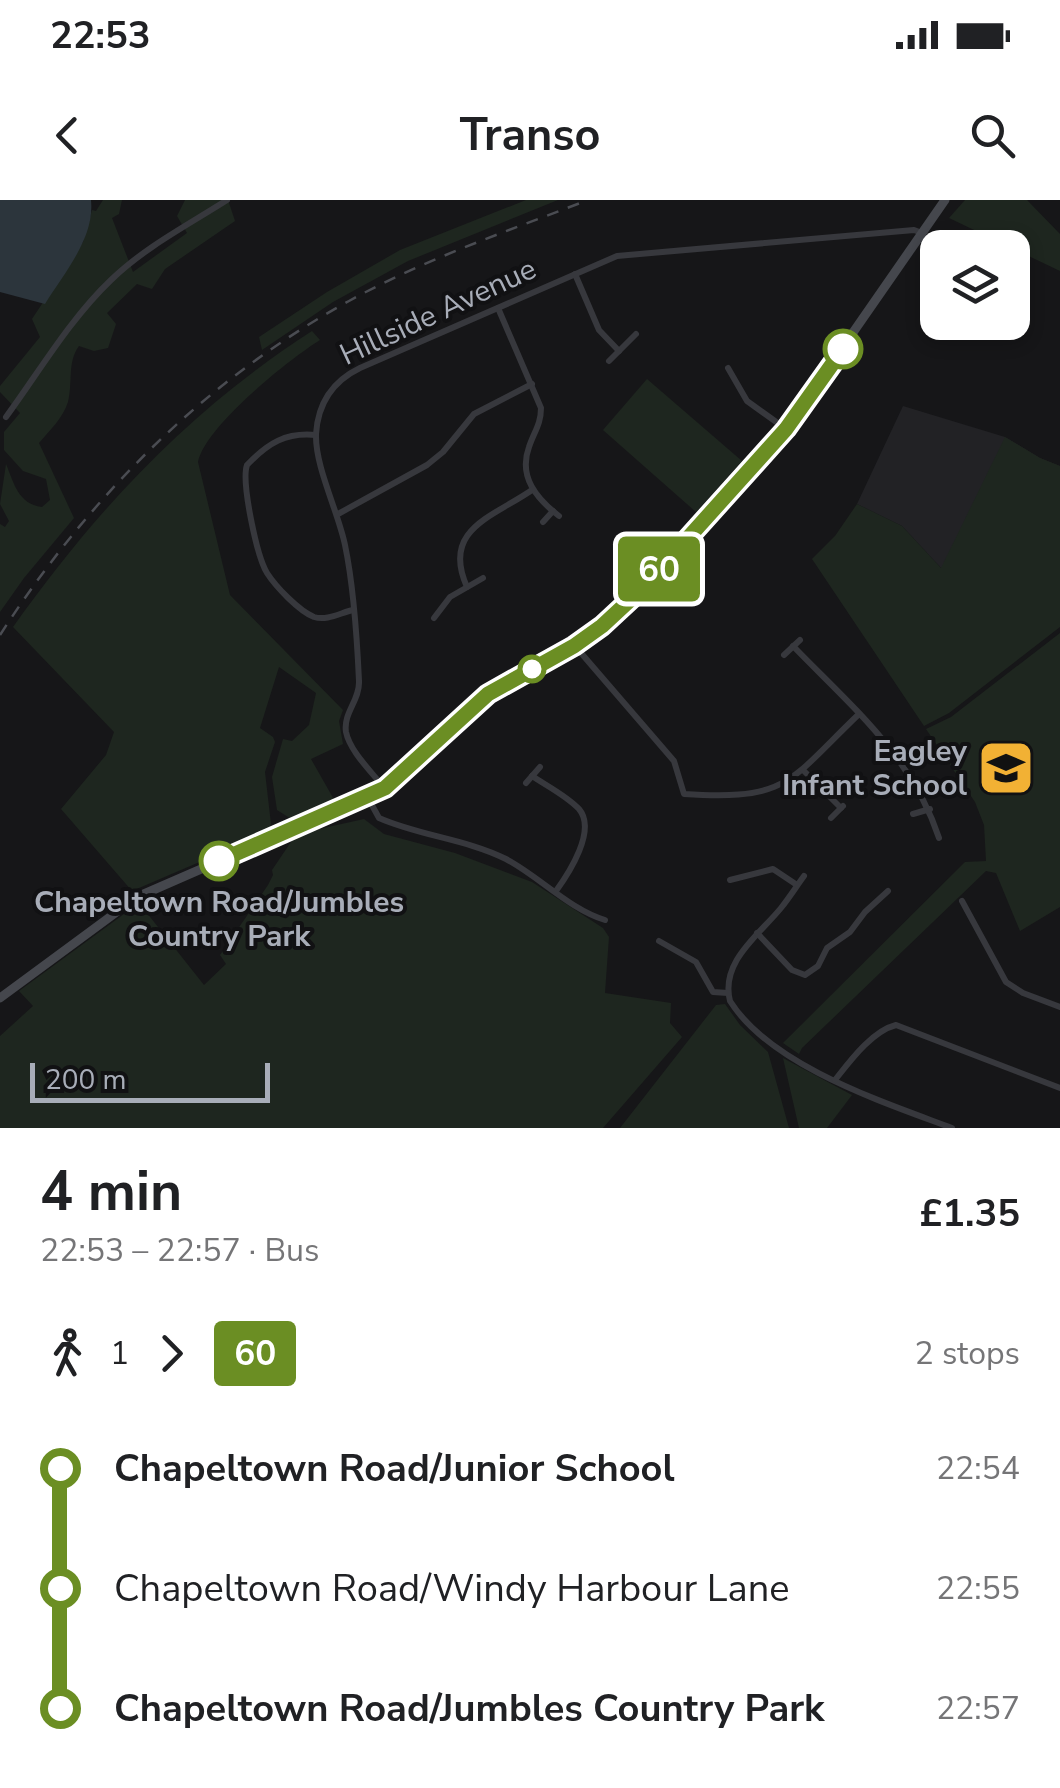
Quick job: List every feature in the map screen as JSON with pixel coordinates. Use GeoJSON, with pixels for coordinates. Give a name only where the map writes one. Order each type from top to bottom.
{"type":"FeatureCollection","features":[{"type":"Feature","properties":{"kind":"main road"},"geometry":{"type":"LineString","coordinates":[[924,230],[945,200]]}},
{"type":"Feature","properties":{"kind":"main road"},"geometry":{"type":"LineString","coordinates":[[0,998],[137,898],[385,788],[488,694],[574,646],[618,613],[786,429],[920,236]]}},
{"type":"Feature","properties":{"kind":"street"},"geometry":{"type":"LineString","coordinates":[[6,418],[86,307],[112,279],[152,247],[227,200]]}},
{"type":"Feature","properties":{"kind":"street","name":"Hillside Avenue"},"geometry":{"type":"LineString","coordinates":[[316,435],[325,399],[345,377],[607,259],[630,254],[920,232]]}},
{"type":"Feature","properties":{"kind":"street"},"geometry":{"type":"LineString","coordinates":[[576,274],[600,330],[619,351]]}},
{"type":"Feature","properties":{"kind":"street"},"geometry":{"type":"LineString","coordinates":[[498,308],[538,398],[541,417],[527,456],[532,490],[556,514],[543,522]]}},
{"type":"Feature","properties":{"kind":"street"},"geometry":{"type":"LineString","coordinates":[[610,361],[636,334]]}},
{"type":"Feature","properties":{"kind":"street"},"geometry":{"type":"LineString","coordinates":[[728,367],[747,401],[786,429]]}},
{"type":"Feature","properties":{"kind":"street"},"geometry":{"type":"LineString","coordinates":[[338,514],[426,465],[444,452],[474,414],[532,384]]}},
{"type":"Feature","properties":{"kind":"street"},"geometry":{"type":"LineString","coordinates":[[353,610],[315,617],[268,575],[244,486],[247,464],[275,440],[302,433],[316,435],[346,548],[353,610],[360,686],[347,717],[347,736],[385,788]]}},
{"type":"Feature","properties":{"kind":"street"},"geometry":{"type":"LineString","coordinates":[[467,587],[459,565],[464,539],[474,527],[532,490]]}},
{"type":"Feature","properties":{"kind":"street"},"geometry":{"type":"LineString","coordinates":[[434,618],[450,597],[484,578]]}},
{"type":"Feature","properties":{"kind":"street"},"geometry":{"type":"LineString","coordinates":[[784,655],[796,643],[902,761],[930,810],[940,838]]}},
{"type":"Feature","properties":{"kind":"street"},"geometry":{"type":"LineString","coordinates":[[574,646],[674,762],[684,794],[724,796],[759,792],[786,783],[804,771],[858,714]]}},
{"type":"Feature","properties":{"kind":"street"},"geometry":{"type":"LineString","coordinates":[[540,767],[529,780],[574,804],[583,816],[584,832],[572,864],[556,890]]}},
{"type":"Feature","properties":{"kind":"street"},"geometry":{"type":"LineString","coordinates":[[804,771],[842,806],[831,818]]}},
{"type":"Feature","properties":{"kind":"street"},"geometry":{"type":"LineString","coordinates":[[368,798],[384,820],[484,850],[605,920]]}},
{"type":"Feature","properties":{"kind":"street"},"geometry":{"type":"LineString","coordinates":[[913,814],[930,810]]}},
{"type":"Feature","properties":{"kind":"street"},"geometry":{"type":"LineString","coordinates":[[743,890],[735,878],[774,869],[798,884]]}},
{"type":"Feature","properties":{"kind":"street"},"geometry":{"type":"LineString","coordinates":[[804,876],[743,948],[728,993],[735,1009],[764,1037],[835,1080],[952,1128]]}},
{"type":"Feature","properties":{"kind":"street"},"geometry":{"type":"LineString","coordinates":[[756,933],[792,970],[805,975],[815,969],[827,948],[850,932],[876,896],[888,891]]}},
{"type":"Feature","properties":{"kind":"street"},"geometry":{"type":"LineString","coordinates":[[962,901],[1006,982],[1024,994],[1060,1008]]}},
{"type":"Feature","properties":{"kind":"street"},"geometry":{"type":"LineString","coordinates":[[659,941],[696,962],[713,992],[728,993]]}},
{"type":"Feature","properties":{"kind":"street"},"geometry":{"type":"LineString","coordinates":[[835,1080],[849,1061],[886,1028],[896,1024],[1060,1088]]}},
{"type":"Feature","properties":{"kind":"shaded area"},"geometry":{"type":"Polygon","coordinates":[[[0,200],[91,200],[83,241],[45,304],[0,292],[0,200]]]}},
{"type":"Feature","properties":{"kind":"shaded area"},"geometry":{"type":"Polygon","coordinates":[[[103,200],[122,200],[119,214],[112,218],[133,272],[187,233],[177,216],[185,200],[228,200],[235,221],[165,269],[152,289],[137,284],[107,313],[116,324],[108,348],[94,351],[79,346],[73,359],[66,408],[39,443],[74,518],[0,612],[0,524],[5,527],[9,521],[0,504],[6,464],[18,492],[27,502],[42,507],[50,500],[46,479],[23,471],[4,450],[4,432],[20,413],[0,392],[0,386],[40,337],[32,319],[83,242],[92,210],[96,211],[103,200]]]}},
{"type":"Feature","properties":{"kind":"shaded area"},"geometry":{"type":"Polygon","coordinates":[[[526,200],[558,200],[408,261],[333,302],[262,350],[259,337],[400,250],[526,200]]]}},
{"type":"Feature","properties":{"kind":"shaded area"},"geometry":{"type":"Polygon","coordinates":[[[965,200],[1027,200],[1060,234],[1060,271],[1030,257],[1030,230],[974,230],[949,218],[965,200]]]}},
{"type":"Feature","properties":{"kind":"shaded area"},"geometry":{"type":"Polygon","coordinates":[[[312,331],[320,340],[231,413],[198,462],[230,595],[343,710],[339,721],[343,744],[311,759],[336,803],[296,822],[277,810],[272,777],[283,739],[292,741],[309,725],[316,693],[279,667],[260,728],[275,742],[265,772],[271,824],[267,833],[132,891],[61,809],[106,755],[114,732],[13,627],[78,542],[148,464],[225,394],[312,331]]]}},
{"type":"Feature","properties":{"kind":"shaded area"},"geometry":{"type":"Polygon","coordinates":[[[647,379],[742,461],[696,512],[603,430],[647,379]]]}},
{"type":"Feature","properties":{"kind":"shaded area"},"geometry":{"type":"Polygon","coordinates":[[[903,406],[1005,437],[1060,466],[1060,627],[941,568],[902,526],[857,504],[903,406]]]}},
{"type":"Feature","properties":{"kind":"shaded area"},"geometry":{"type":"Polygon","coordinates":[[[1005,437],[1060,466],[1060,627],[949,713],[924,726],[812,559],[835,536],[857,504],[902,526],[941,568],[1005,437]]]}},
{"type":"Feature","properties":{"kind":"shaded area","name":"Eagley Infant School"},"geometry":{"type":"Polygon","coordinates":[[[1060,633],[1060,907],[1020,931],[996,873],[986,871],[799,1054],[783,1043],[965,862],[986,861],[984,825],[975,802],[926,729],[951,717],[1060,633]]]}},
{"type":"Feature","properties":{"kind":"shaded area"},"geometry":{"type":"Polygon","coordinates":[[[364,819],[384,834],[455,853],[532,882],[603,928],[609,937],[605,993],[671,1003],[670,1023],[682,1037],[603,1128],[0,1128],[0,1036],[33,1006],[19,991],[139,903],[204,985],[226,964],[220,955],[268,885],[292,835],[364,819]]]}},
{"type":"Feature","properties":{"kind":"shaded area"},"geometry":{"type":"Polygon","coordinates":[[[725,1004],[768,1052],[789,1128],[620,1128],[716,1005],[725,1004]]]}},
{"type":"Feature","properties":{"kind":"shaded area"},"geometry":{"type":"Polygon","coordinates":[[[783,1058],[852,1095],[827,1128],[799,1128],[783,1058]]]}},
{"type":"Feature","properties":{"kind":"railway"},"geometry":{"type":"LineString","coordinates":[[0,635],[72,536],[112,490],[154,446],[246,367],[296,332],[378,286],[467,246],[588,200]]}},
{"type":"Feature","properties":{"kind":"bus line","name":"60"},"geometry":{"type":"LineString","coordinates":[[219,861],[385,788],[488,694],[574,646],[618,613],[786,429],[843,349]]}},
{"type":"Feature","properties":{"kind":"place","name":"Eagley Infant School"},"geometry":{"type":"Point","coordinates":[1006,768]}},
{"type":"Feature","properties":{"kind":"place","name":"Chapeltown Road/Jumbles Country Park"},"geometry":{"type":"Point","coordinates":[219,861]}}]}
